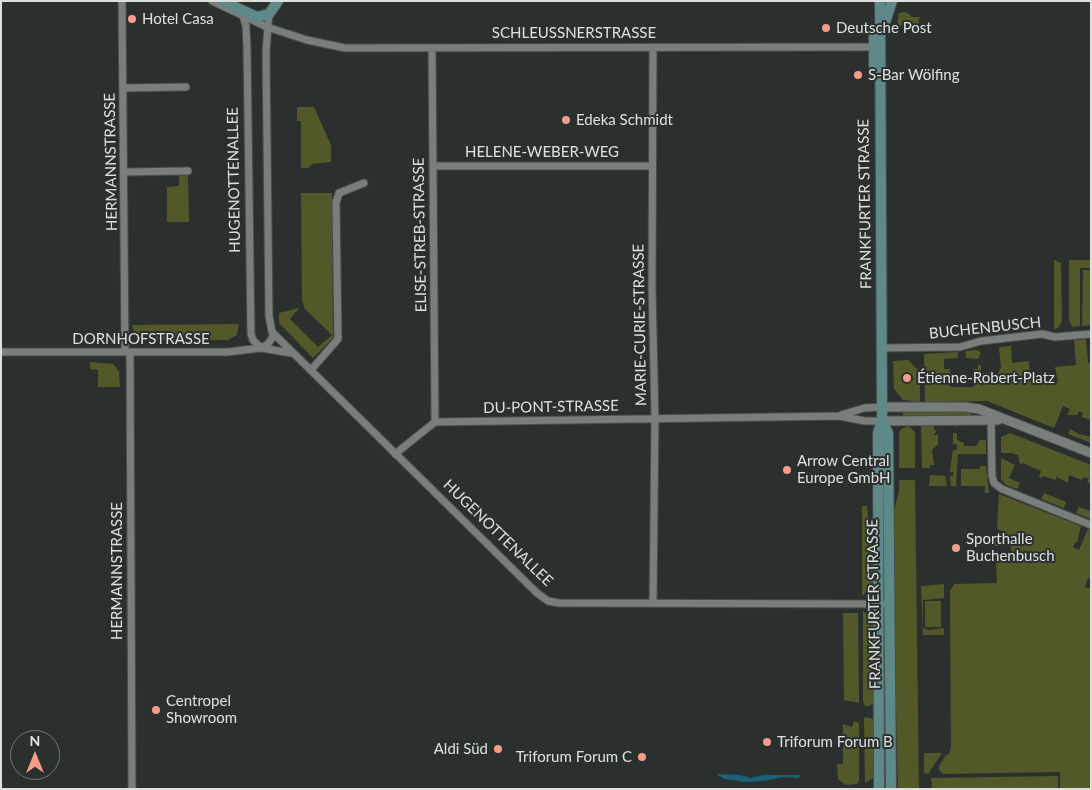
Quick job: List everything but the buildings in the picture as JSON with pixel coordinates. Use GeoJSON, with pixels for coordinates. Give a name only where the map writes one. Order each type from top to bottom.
{"type":"FeatureCollection","features":[{"type":"Feature","properties":{"kind":"main road","name":"SCHLEUSSNERSTRASSE"},"geometry":{"type":"LineString","coordinates":[[222,1],[236,9]]}},
{"type":"Feature","properties":{"kind":"main road"},"geometry":{"type":"LineString","coordinates":[[236,9],[268,21],[278,1]]}},
{"type":"Feature","properties":{"kind":"main road","name":"FRANKFURTER STRASSE"},"geometry":{"type":"LineString","coordinates":[[873,1],[875,90],[879,107]]}},
{"type":"Feature","properties":{"kind":"main road","name":"FRANKFURTER STRASSE"},"geometry":{"type":"LineString","coordinates":[[880,1],[882,90],[879,107],[882,420],[878,433],[891,789]]}},
{"type":"Feature","properties":{"kind":"main road"},"geometry":{"type":"LineString","coordinates":[[881,38],[892,1]]}},
{"type":"Feature","properties":{"kind":"main road","name":"FRANKFURTER STRASSE"},"geometry":{"type":"LineString","coordinates":[[879,789],[884,604]]}},
{"type":"Feature","properties":{"kind":"street","name":"HERMANNSTRASSE"},"geometry":{"type":"LineString","coordinates":[[122,1],[128,352],[132,789]]}},
{"type":"Feature","properties":{"kind":"street","name":"SCHLEUSSNERSTRASSE"},"geometry":{"type":"LineString","coordinates":[[212,1],[268,21],[277,30],[307,40],[345,48],[874,47]]}},
{"type":"Feature","properties":{"kind":"street","name":"HUGENOTTENALLEE"},"geometry":{"type":"LineString","coordinates":[[236,9],[247,48],[251,329],[253,340],[261,348]]}},
{"type":"Feature","properties":{"kind":"street"},"geometry":{"type":"LineString","coordinates":[[261,348],[268,344],[274,335],[270,316],[268,21]]}},
{"type":"Feature","properties":{"kind":"street","name":"ELISE-STREB-STRASSE"},"geometry":{"type":"LineString","coordinates":[[432,48],[435,422]]}},
{"type":"Feature","properties":{"kind":"street","name":"MARIE-CURIE-STRASSE"},"geometry":{"type":"LineString","coordinates":[[653,48],[652,166],[655,419],[653,603]]}},
{"type":"Feature","properties":{"kind":"street"},"geometry":{"type":"LineString","coordinates":[[124,88],[186,87]]}},
{"type":"Feature","properties":{"kind":"street","name":"HELENE-WEBER-WEG"},"geometry":{"type":"LineString","coordinates":[[432,166],[652,166]]}},
{"type":"Feature","properties":{"kind":"street"},"geometry":{"type":"LineString","coordinates":[[125,172],[188,171]]}},
{"type":"Feature","properties":{"kind":"street"},"geometry":{"type":"LineString","coordinates":[[311,370],[338,339],[336,203],[339,193],[364,183]]}},
{"type":"Feature","properties":{"kind":"street","name":"BUCHENBUSCH"},"geometry":{"type":"LineString","coordinates":[[881,348],[960,347],[981,341],[1024,336],[1091,334]]}},
{"type":"Feature","properties":{"kind":"street","name":"HUGENOTTENALLEE"},"geometry":{"type":"LineString","coordinates":[[274,335],[543,599],[559,603],[884,604]]}},
{"type":"Feature","properties":{"kind":"street"},"geometry":{"type":"LineString","coordinates":[[261,348],[291,353]]}},
{"type":"Feature","properties":{"kind":"street","name":"DORNHOFSTRASSE"},"geometry":{"type":"LineString","coordinates":[[1,352],[227,352],[261,348]]}},
{"type":"Feature","properties":{"kind":"street"},"geometry":{"type":"LineString","coordinates":[[882,407],[965,407],[1011,422],[1091,454]]}},
{"type":"Feature","properties":{"kind":"street","name":"DU-PONT-STRASSE"},"geometry":{"type":"LineString","coordinates":[[839,416],[864,408],[882,407]]}},
{"type":"Feature","properties":{"kind":"street","name":"DU-PONT-STRASSE"},"geometry":{"type":"LineString","coordinates":[[435,422],[839,416],[865,422],[882,420]]}},
{"type":"Feature","properties":{"kind":"street"},"geometry":{"type":"LineString","coordinates":[[882,420],[991,416]]}},
{"type":"Feature","properties":{"kind":"street"},"geometry":{"type":"LineString","coordinates":[[991,416],[992,476],[994,483],[1002,489],[1091,524]]}},
{"type":"Feature","properties":{"kind":"street"},"geometry":{"type":"LineString","coordinates":[[395,454],[435,422]]}},
{"type":"Feature","properties":{"kind":"green space"},"geometry":{"type":"Polygon","coordinates":[[[906,12],[912,17],[921,17],[919,19],[919,33],[897,24],[899,13],[906,12]]]}},
{"type":"Feature","properties":{"kind":"green space"},"geometry":{"type":"Polygon","coordinates":[[[297,107],[314,107],[331,145],[331,162],[312,164],[308,168],[301,168],[301,121],[297,121],[297,107]]]}},
{"type":"Feature","properties":{"kind":"green space"},"geometry":{"type":"Polygon","coordinates":[[[179,175],[188,175],[189,222],[167,222],[167,187],[179,186],[179,175]]]}},
{"type":"Feature","properties":{"kind":"green space"},"geometry":{"type":"Polygon","coordinates":[[[301,193],[332,193],[333,338],[313,358],[279,323],[279,313],[299,308],[290,319],[318,347],[332,335],[305,309],[302,300],[301,193]]]}},
{"type":"Feature","properties":{"kind":"green space"},"geometry":{"type":"Polygon","coordinates":[[[1054,260],[1061,263],[1062,321],[1058,328],[1054,329],[1054,260]]]}},
{"type":"Feature","properties":{"kind":"green space"},"geometry":{"type":"Polygon","coordinates":[[[1069,260],[1091,260],[1091,268],[1080,268],[1080,326],[1073,327],[1069,321],[1069,260]]]}},
{"type":"Feature","properties":{"kind":"green space"},"geometry":{"type":"Polygon","coordinates":[[[1083,270],[1091,270],[1091,325],[1082,326],[1083,270]]]}},
{"type":"Feature","properties":{"kind":"green space"},"geometry":{"type":"Polygon","coordinates":[[[239,324],[237,335],[228,340],[144,340],[135,335],[132,325],[239,324]]]}},
{"type":"Feature","properties":{"kind":"green space"},"geometry":{"type":"Polygon","coordinates":[[[1086,339],[1088,363],[1091,363],[1091,420],[1082,417],[1083,413],[1079,411],[1077,415],[1067,415],[1070,409],[1063,406],[1054,428],[987,401],[925,402],[924,354],[958,352],[958,358],[944,359],[944,369],[950,369],[950,378],[947,379],[948,385],[952,387],[973,387],[977,377],[973,373],[973,369],[978,369],[978,365],[981,365],[981,373],[993,373],[993,376],[997,376],[1001,367],[999,347],[1011,346],[1012,363],[1029,361],[1030,380],[1054,384],[1058,383],[1055,367],[1076,365],[1074,340],[1086,339]]]}},
{"type":"Feature","properties":{"kind":"green space"},"geometry":{"type":"Polygon","coordinates":[[[978,350],[981,353],[978,359],[966,358],[965,351],[978,350]]]}},
{"type":"Feature","properties":{"kind":"green space","name":"Étienne-Robert-Platz"},"geometry":{"type":"Polygon","coordinates":[[[908,360],[920,372],[920,402],[903,400],[894,389],[893,361],[908,360]]]}},
{"type":"Feature","properties":{"kind":"green space"},"geometry":{"type":"Polygon","coordinates":[[[90,362],[113,364],[119,371],[120,387],[98,387],[98,370],[90,369],[90,362]]]}},
{"type":"Feature","properties":{"kind":"green space"},"geometry":{"type":"Polygon","coordinates":[[[903,410],[971,411],[971,416],[903,417],[903,410]]]}},
{"type":"Feature","properties":{"kind":"green space"},"geometry":{"type":"Polygon","coordinates":[[[909,426],[915,432],[915,468],[899,468],[899,432],[901,429],[909,426]]]}},
{"type":"Feature","properties":{"kind":"green space"},"geometry":{"type":"Polygon","coordinates":[[[921,426],[934,426],[934,430],[937,430],[934,435],[938,435],[938,444],[932,450],[934,465],[930,465],[930,468],[922,468],[921,426]]]}},
{"type":"Feature","properties":{"kind":"green space"},"geometry":{"type":"Polygon","coordinates":[[[1070,429],[1091,437],[1091,443],[1068,434],[1070,429]]]}},
{"type":"Feature","properties":{"kind":"green space"},"geometry":{"type":"Polygon","coordinates":[[[953,433],[957,433],[957,440],[964,443],[964,446],[976,446],[980,440],[986,440],[986,454],[958,454],[956,486],[951,486],[950,476],[953,476],[953,472],[950,472],[953,450],[957,450],[957,444],[953,444],[953,433]]]}},
{"type":"Feature","properties":{"kind":"green space"},"geometry":{"type":"Polygon","coordinates":[[[1010,433],[1091,465],[1091,484],[1087,482],[1089,479],[1084,477],[1082,480],[1069,475],[1068,483],[1057,477],[1055,480],[1043,476],[1042,478],[1039,477],[1041,471],[1023,463],[1020,465],[1018,455],[1001,453],[1001,437],[1010,433]]]}},
{"type":"Feature","properties":{"kind":"green space"},"geometry":{"type":"Polygon","coordinates":[[[1001,458],[1015,465],[1009,478],[1020,483],[1017,489],[1006,485],[1001,479],[1001,458]]]}},
{"type":"Feature","properties":{"kind":"green space"},"geometry":{"type":"Polygon","coordinates":[[[980,466],[986,466],[989,493],[985,493],[985,486],[961,486],[961,469],[980,469],[980,466]]]}},
{"type":"Feature","properties":{"kind":"green space"},"geometry":{"type":"Polygon","coordinates":[[[930,475],[945,476],[947,486],[929,486],[930,475]]]}},
{"type":"Feature","properties":{"kind":"green space"},"geometry":{"type":"Polygon","coordinates":[[[899,480],[915,480],[919,789],[898,789],[891,522],[899,491],[899,480]]]}},
{"type":"Feature","properties":{"kind":"green space"},"geometry":{"type":"Polygon","coordinates":[[[1044,493],[1066,502],[1064,508],[1041,499],[1044,493]]]}},
{"type":"Feature","properties":{"kind":"green space"},"geometry":{"type":"Polygon","coordinates":[[[999,494],[1081,526],[1077,543],[1075,542],[1073,547],[1079,550],[1088,529],[1091,530],[1091,579],[1088,578],[1085,587],[1091,589],[1091,789],[1060,789],[1060,772],[943,774],[939,770],[939,766],[946,755],[949,754],[951,747],[950,591],[954,584],[997,583],[996,562],[1011,557],[1011,546],[992,546],[992,535],[999,537],[1002,531],[997,529],[999,494]]]}},
{"type":"Feature","properties":{"kind":"green space"},"geometry":{"type":"Polygon","coordinates":[[[862,506],[867,506],[868,517],[874,526],[874,586],[862,596],[862,506]]]}},
{"type":"Feature","properties":{"kind":"green space"},"geometry":{"type":"Polygon","coordinates":[[[1079,507],[1091,511],[1091,519],[1076,513],[1079,507]]]}},
{"type":"Feature","properties":{"kind":"green space"},"geometry":{"type":"Polygon","coordinates":[[[944,584],[944,598],[923,600],[923,628],[929,630],[944,628],[944,635],[923,635],[921,586],[944,584]]]}},
{"type":"Feature","properties":{"kind":"green space"},"geometry":{"type":"Polygon","coordinates":[[[925,601],[941,601],[941,627],[925,627],[925,601]]]}},
{"type":"Feature","properties":{"kind":"green space"},"geometry":{"type":"Polygon","coordinates":[[[863,611],[874,621],[874,703],[869,706],[865,706],[863,701],[863,611]]]}},
{"type":"Feature","properties":{"kind":"green space"},"geometry":{"type":"Polygon","coordinates":[[[843,613],[858,613],[859,703],[844,700],[843,613]]]}},
{"type":"Feature","properties":{"kind":"green space"},"geometry":{"type":"Polygon","coordinates":[[[865,717],[874,719],[875,767],[873,778],[865,783],[864,719],[865,717]]]}},
{"type":"Feature","properties":{"kind":"green space"},"geometry":{"type":"Polygon","coordinates":[[[854,721],[859,723],[859,781],[857,784],[846,785],[838,779],[837,764],[843,764],[843,724],[852,727],[854,721]]]}},
{"type":"Feature","properties":{"kind":"green space"},"geometry":{"type":"Polygon","coordinates":[[[924,753],[942,753],[928,774],[924,773],[924,753]]]}},
{"type":"Feature","properties":{"kind":"green space"},"geometry":{"type":"Polygon","coordinates":[[[1058,776],[1058,789],[932,789],[931,778],[1058,776]]]}},
{"type":"Feature","properties":{"kind":"water"},"geometry":{"type":"Polygon","coordinates":[[[716,774],[740,775],[751,778],[763,775],[800,775],[799,778],[783,777],[745,782],[725,779],[716,774]]]}},
{"type":"Feature","properties":{"kind":"place","name":"Hotel Casa"},"geometry":{"type":"Point","coordinates":[132,19]}},
{"type":"Feature","properties":{"kind":"place","name":"Deutsche Post"},"geometry":{"type":"Point","coordinates":[826,28]}},
{"type":"Feature","properties":{"kind":"place","name":"S-Bar Wölfing"},"geometry":{"type":"Point","coordinates":[858,75]}},
{"type":"Feature","properties":{"kind":"place","name":"Edeka Schmidt"},"geometry":{"type":"Point","coordinates":[566,120]}},
{"type":"Feature","properties":{"kind":"place","name":"Étienne-Robert-Platz"},"geometry":{"type":"Point","coordinates":[907,378]}},
{"type":"Feature","properties":{"kind":"place","name":"Arrow Central Europe GmbH"},"geometry":{"type":"Point","coordinates":[787,470]}},
{"type":"Feature","properties":{"kind":"place","name":"Sporthalle Buchenbusch"},"geometry":{"type":"Point","coordinates":[956,548]}},
{"type":"Feature","properties":{"kind":"place","name":"Centropel Showroom"},"geometry":{"type":"Point","coordinates":[156,710]}},
{"type":"Feature","properties":{"kind":"place","name":"Triforum Forum B"},"geometry":{"type":"Point","coordinates":[767,742]}},
{"type":"Feature","properties":{"kind":"place","name":"Aldi Süd"},"geometry":{"type":"Point","coordinates":[498,749]}},
{"type":"Feature","properties":{"kind":"place","name":"Triforum Forum C"},"geometry":{"type":"Point","coordinates":[642,757]}}]}
